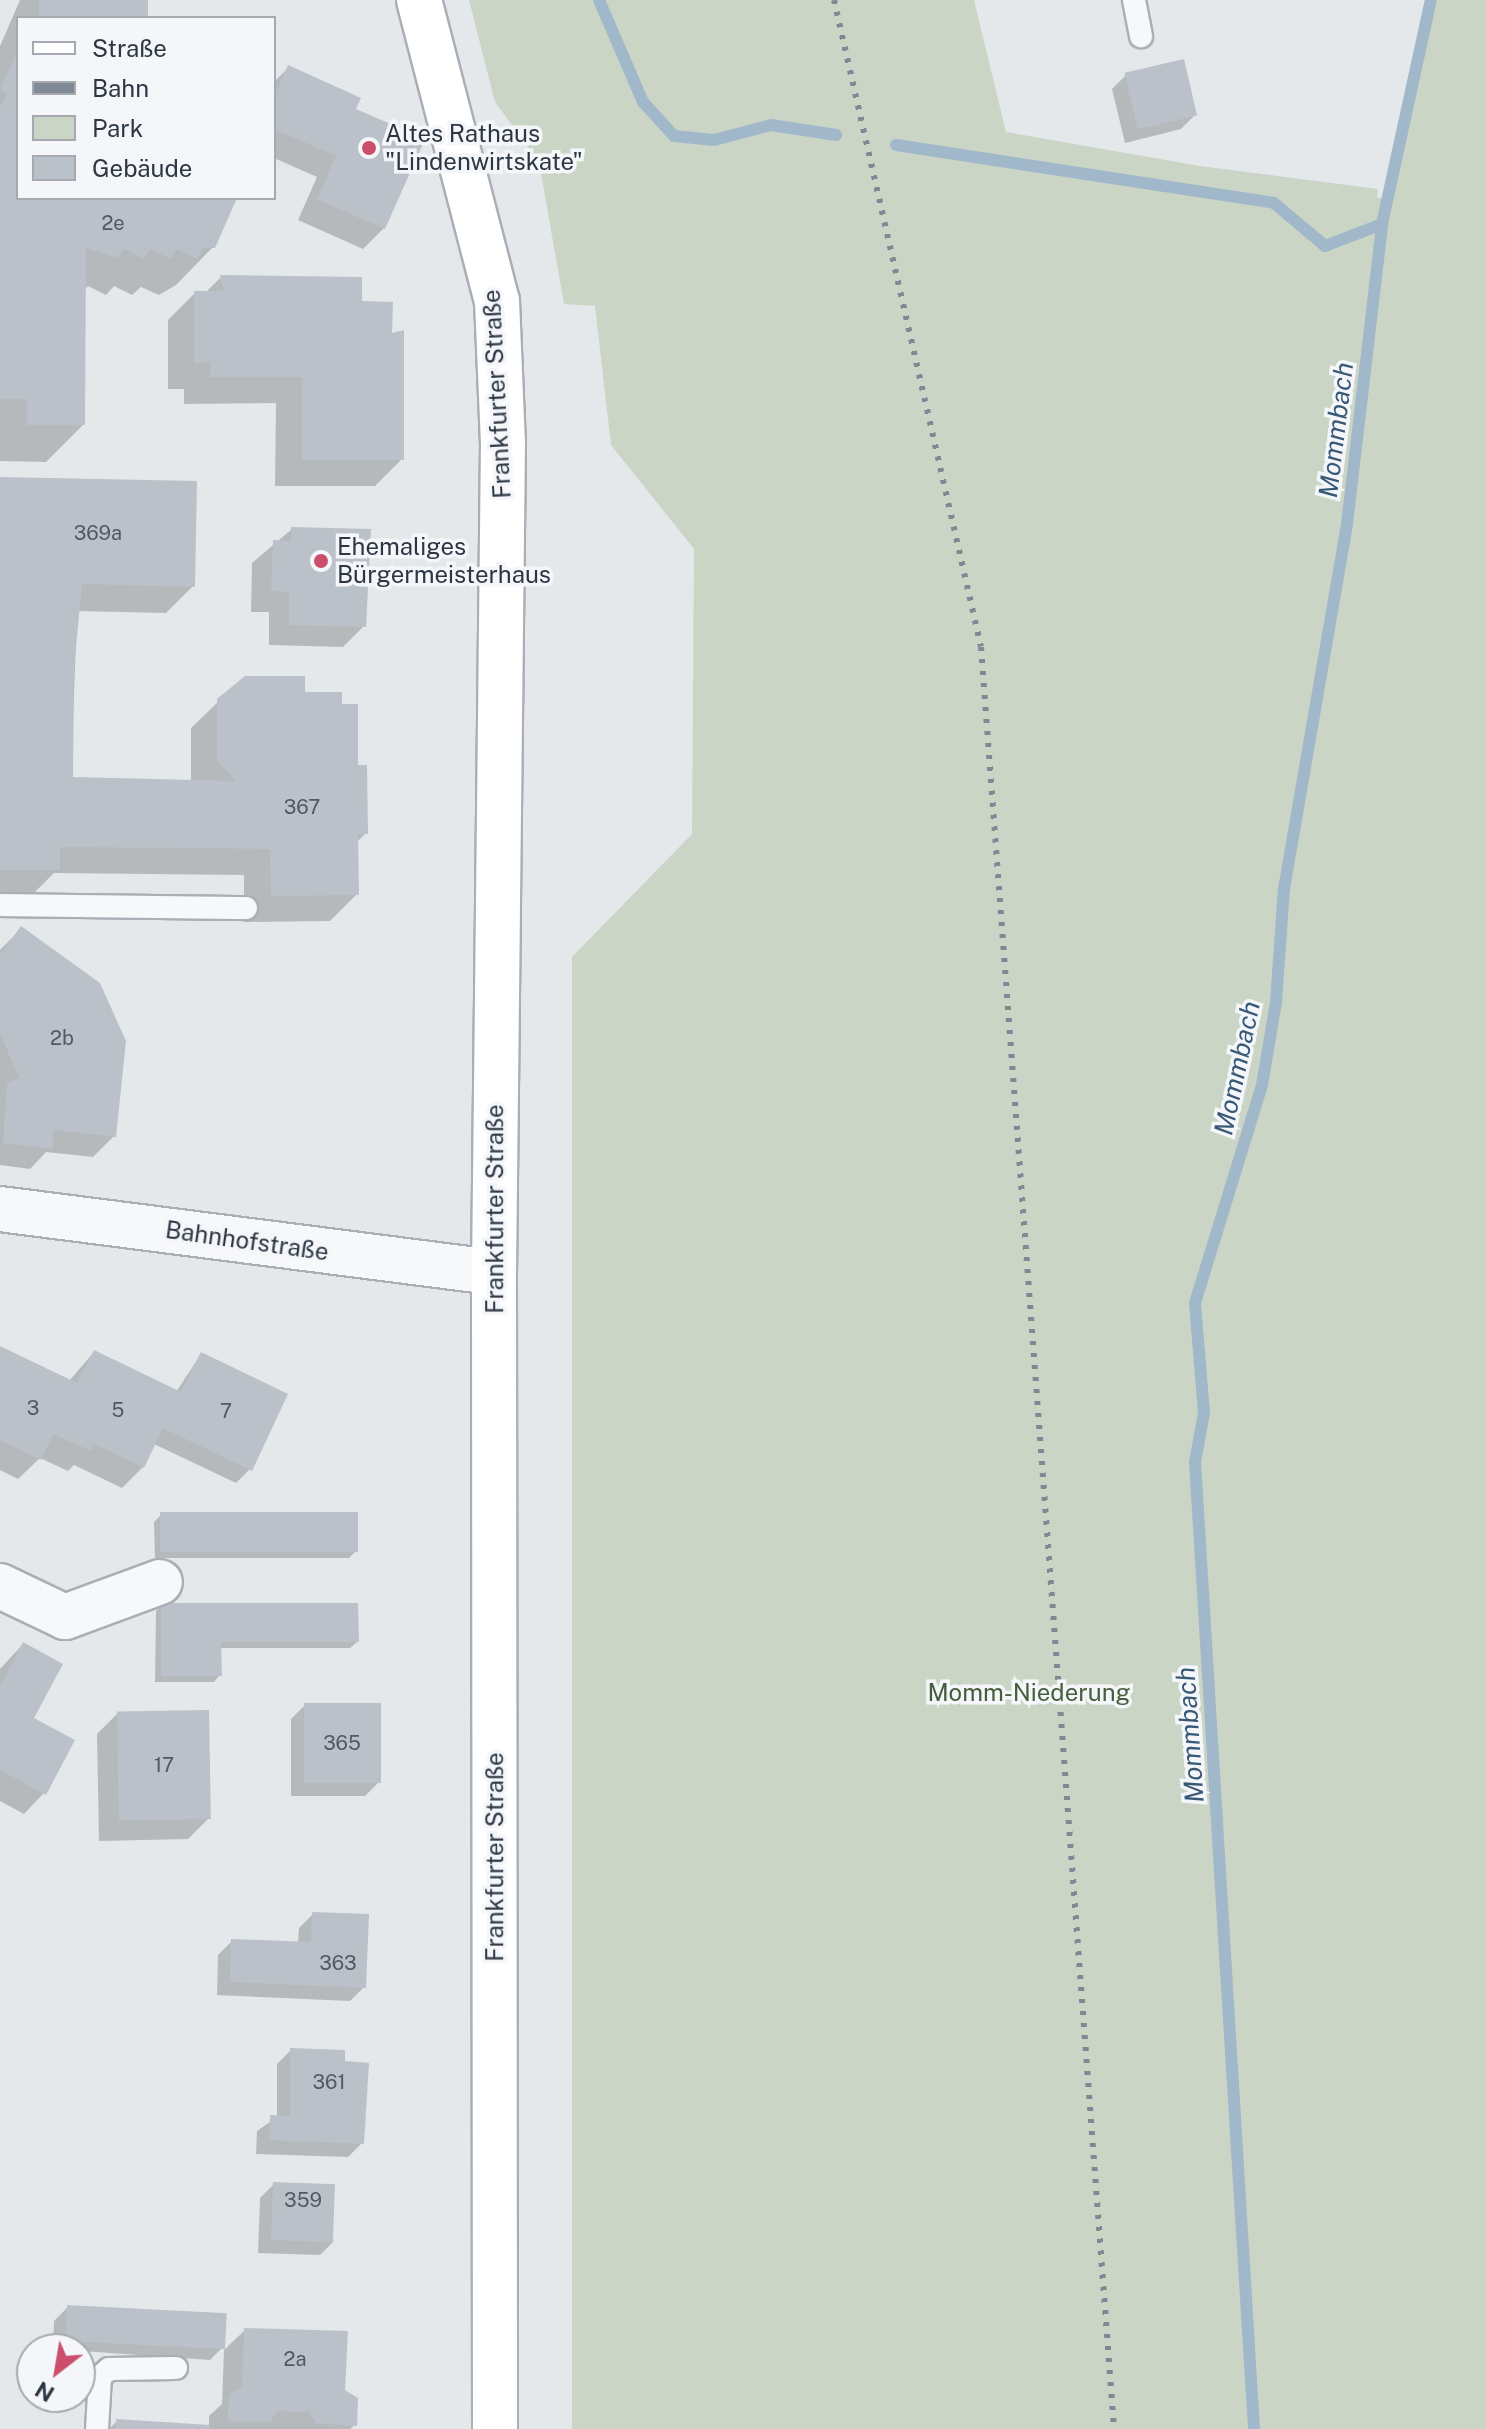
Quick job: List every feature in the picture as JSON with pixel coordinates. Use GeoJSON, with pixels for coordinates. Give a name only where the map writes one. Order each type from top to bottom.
{"type":"FeatureCollection","features":[{"type":"Feature","properties":{"kind":"main road","name":"Frankfurter Straße"},"geometry":{"type":"LineString","coordinates":[[419,0],[497,301],[503,442],[494,1272],[495,2429]]}},
{"type":"Feature","properties":{"kind":"street","name":"Bahnhofstraße"},"geometry":{"type":"LineString","coordinates":[[0,1209],[494,1272]]}},
{"type":"Feature","properties":{"kind":"street"},"geometry":{"type":"LineString","coordinates":[[0,1586],[65,1617],[160,1582]]}},
{"type":"Feature","properties":{"kind":"lane"},"geometry":{"type":"LineString","coordinates":[[1134,0],[1141,36]]}},
{"type":"Feature","properties":{"kind":"lane"},"geometry":{"type":"LineString","coordinates":[[0,905],[246,908]]}},
{"type":"Feature","properties":{"kind":"lane"},"geometry":{"type":"LineString","coordinates":[[97,2429],[100,2377],[109,2369],[176,2368]]}},
{"type":"Feature","properties":{"kind":"green space","name":"Momm-Niederung"},"geometry":{"type":"Polygon","coordinates":[[[469,0],[974,0],[1006,132],[1200,166],[1378,189],[1377,197],[1388,200],[1432,0],[1486,0],[1486,2429],[572,2429],[572,957],[692,834],[694,549],[611,445],[595,306],[564,304],[539,162],[495,102],[469,0]]]}},
{"type":"Feature","properties":{"kind":"building"},"geometry":{"type":"Polygon","coordinates":[[[39,0],[148,0],[148,16],[39,16],[39,0]]]}},
{"type":"Feature","properties":{"kind":"building"},"geometry":{"type":"Polygon","coordinates":[[[16,54],[16,200],[236,200],[215,248],[202,248],[197,259],[176,249],[171,259],[150,249],[144,259],[124,249],[118,258],[86,248],[85,425],[27,425],[27,399],[0,399],[0,107],[7,94],[0,90],[16,54]]]}},
{"type":"Feature","properties":{"kind":"building"},"geometry":{"type":"Polygon","coordinates":[[[1184,59],[1197,116],[1138,129],[1125,73],[1184,59]]]}},
{"type":"Feature","properties":{"kind":"building","name":"Altes Rathaus \"Lindenwirtskate\""},"geometry":{"type":"Polygon","coordinates":[[[288,65],[361,98],[356,109],[425,139],[385,229],[317,199],[336,156],[276,130],[276,92],[288,65]]]}},
{"type":"Feature","properties":{"kind":"building"},"geometry":{"type":"Polygon","coordinates":[[[220,275],[362,277],[362,301],[393,302],[392,333],[404,330],[404,460],[302,460],[302,377],[210,377],[210,362],[194,363],[194,291],[224,291],[220,275]]]}},
{"type":"Feature","properties":{"kind":"building"},"geometry":{"type":"Polygon","coordinates":[[[0,477],[197,481],[195,587],[82,584],[74,668],[73,777],[236,781],[217,760],[217,699],[245,676],[305,676],[305,692],[342,692],[342,704],[358,704],[358,765],[367,765],[368,834],[358,834],[359,895],[271,896],[270,849],[60,847],[60,870],[0,870],[0,477]]]}},
{"type":"Feature","properties":{"kind":"building","name":"Ehemaliges Bürgermeisterhaus"},"geometry":{"type":"Polygon","coordinates":[[[291,527],[371,529],[366,627],[289,625],[289,592],[271,591],[273,540],[291,541],[291,527]]]}},
{"type":"Feature","properties":{"kind":"building"},"geometry":{"type":"Polygon","coordinates":[[[21,926],[100,983],[126,1041],[116,1137],[53,1130],[53,1149],[3,1143],[7,1083],[19,1078],[0,1033],[0,955],[21,926]]]}},
{"type":"Feature","properties":{"kind":"building"},"geometry":{"type":"Polygon","coordinates":[[[0,1346],[77,1383],[94,1350],[181,1392],[201,1352],[288,1394],[252,1471],[163,1428],[144,1468],[94,1444],[91,1451],[53,1434],[41,1460],[0,1440],[0,1346]]]}},
{"type":"Feature","properties":{"kind":"building"},"geometry":{"type":"Polygon","coordinates":[[[160,1512],[358,1512],[358,1552],[160,1552],[160,1512]]]}},
{"type":"Feature","properties":{"kind":"building"},"geometry":{"type":"Polygon","coordinates":[[[161,1603],[358,1603],[359,1642],[221,1642],[222,1676],[161,1676],[161,1603]]]}},
{"type":"Feature","properties":{"kind":"building"},"geometry":{"type":"Polygon","coordinates":[[[23,1642],[63,1664],[34,1718],[75,1740],[46,1795],[0,1770],[0,1686],[23,1642]]]}},
{"type":"Feature","properties":{"kind":"building"},"geometry":{"type":"Polygon","coordinates":[[[304,1703],[381,1703],[381,1783],[304,1783],[304,1703]]]}},
{"type":"Feature","properties":{"kind":"building"},"geometry":{"type":"Polygon","coordinates":[[[209,1710],[211,1819],[119,1821],[117,1712],[209,1710]]]}},
{"type":"Feature","properties":{"kind":"building"},"geometry":{"type":"Polygon","coordinates":[[[312,1912],[369,1914],[366,1988],[230,1982],[231,1939],[311,1942],[312,1912]]]}},
{"type":"Feature","properties":{"kind":"building"},"geometry":{"type":"Polygon","coordinates":[[[290,2048],[345,2050],[345,2061],[369,2063],[364,2144],[269,2140],[270,2115],[290,2116],[290,2048]]]}},
{"type":"Feature","properties":{"kind":"building"},"geometry":{"type":"Polygon","coordinates":[[[273,2182],[335,2184],[333,2242],[271,2240],[273,2182]]]}},
{"type":"Feature","properties":{"kind":"building"},"geometry":{"type":"Polygon","coordinates":[[[67,2305],[227,2313],[225,2349],[96,2343],[96,2333],[66,2333],[67,2305]]]}},
{"type":"Feature","properties":{"kind":"building"},"geometry":{"type":"Polygon","coordinates":[[[244,2328],[348,2331],[345,2390],[358,2398],[357,2426],[316,2423],[309,2412],[277,2411],[270,2422],[228,2421],[229,2394],[242,2387],[244,2328]]]}},
{"type":"Feature","properties":{"kind":"building"},"geometry":{"type":"Polygon","coordinates":[[[116,2419],[210,2425],[209,2429],[116,2429],[116,2419]]]}},
{"type":"Feature","properties":{"kind":"waterway","name":"Mommbach"},"geometry":{"type":"LineString","coordinates":[[599,0],[643,102],[674,136],[714,140],[771,125],[836,135]]}},
{"type":"Feature","properties":{"kind":"waterway","name":"Mommbach"},"geometry":{"type":"LineString","coordinates":[[1254,2429],[1195,1462],[1204,1413],[1195,1303],[1262,1085],[1276,1002],[1284,889],[1347,524],[1382,224],[1431,0]]}},
{"type":"Feature","properties":{"kind":"waterway","name":"Mommbach"},"geometry":{"type":"LineString","coordinates":[[896,145],[1274,203],[1325,246],[1382,224]]}},
{"type":"Feature","properties":{"kind":"railway"},"geometry":{"type":"LineString","coordinates":[[834,0],[981,647],[1114,2429]]}},
{"type":"Feature","properties":{"kind":"place","name":"Altes Rathaus \"Lindenwirtskate\""},"geometry":{"type":"Point","coordinates":[369,148]}},
{"type":"Feature","properties":{"kind":"place","name":"Ehemaliges Bürgermeisterhaus"},"geometry":{"type":"Point","coordinates":[321,561]}}]}
